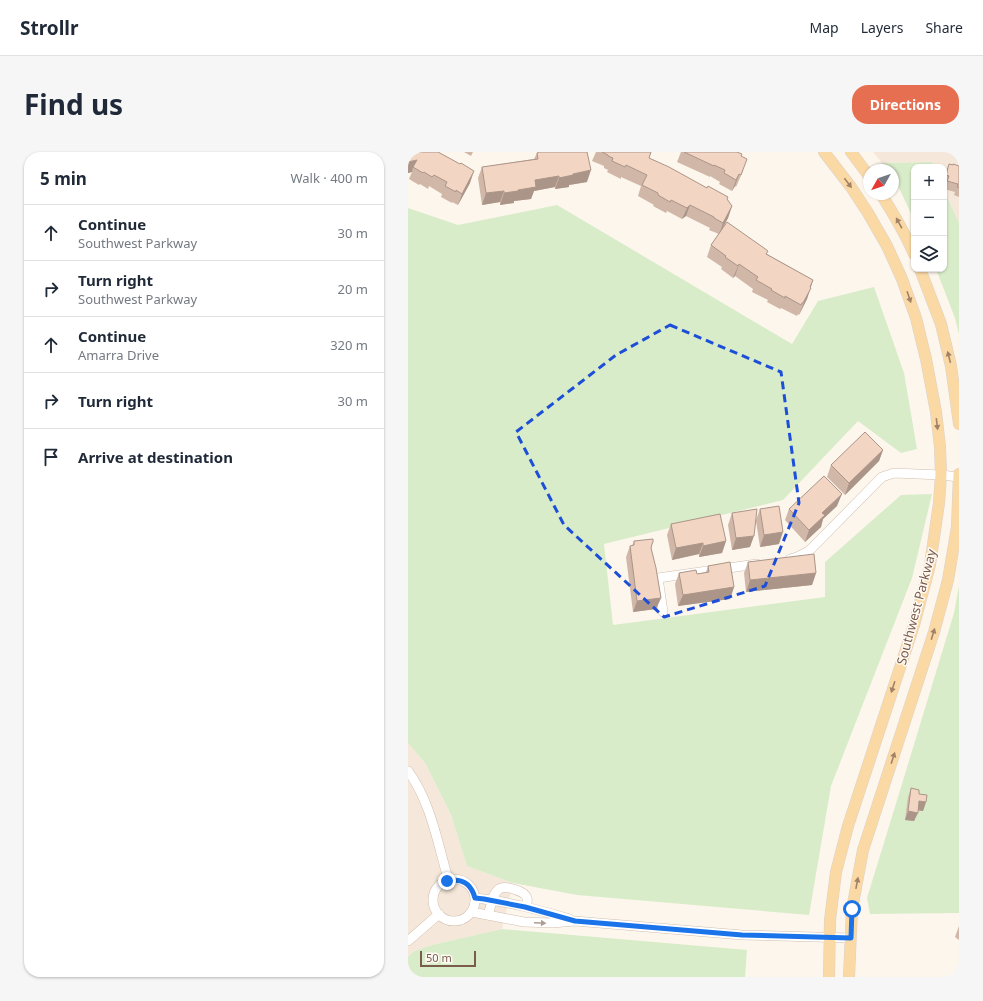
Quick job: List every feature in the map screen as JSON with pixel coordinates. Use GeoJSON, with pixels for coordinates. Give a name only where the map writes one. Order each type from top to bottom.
{"type":"FeatureCollection","features":[{"type":"Feature","properties":{"kind":"main road","name":"Southwest Parkway"},"geometry":{"type":"LineString","coordinates":[[824,152],[851,187],[868,213],[887,246],[902,280],[916,318],[926,359],[936,412],[940,447],[938,503],[930,565],[914,625],[846,834],[836,872],[830,920],[829,977]]}},
{"type":"Feature","properties":{"kind":"main road"},"geometry":{"type":"LineString","coordinates":[[851,152],[863,168]]}},
{"type":"Feature","properties":{"kind":"main road"},"geometry":{"type":"LineString","coordinates":[[885,200],[911,246]]}},
{"type":"Feature","properties":{"kind":"main road"},"geometry":{"type":"LineString","coordinates":[[921,272],[941,324],[951,366],[959,424]]}},
{"type":"Feature","properties":{"kind":"main road","name":"Southwest Parkway"},"geometry":{"type":"LineString","coordinates":[[849,977],[852,909],[863,850],[934,632],[948,580],[957,527],[959,476]]}},
{"type":"Feature","properties":{"kind":"street"},"geometry":{"type":"LineString","coordinates":[[782,560],[797,558],[809,551],[882,477],[894,473],[959,476]]}},
{"type":"Feature","properties":{"kind":"street"},"geometry":{"type":"LineString","coordinates":[[663,612],[657,575],[767,562]]}},
{"type":"Feature","properties":{"kind":"street"},"geometry":{"type":"LineString","coordinates":[[408,771],[415,781],[429,811],[447,875],[447,881]]}},
{"type":"Feature","properties":{"kind":"street"},"geometry":{"type":"LineString","coordinates":[[459,880],[470,887],[475,898],[472,912],[468,917],[455,921],[448,920],[438,914],[435,907],[434,894],[442,884],[447,881],[459,880]]}},
{"type":"Feature","properties":{"kind":"street"},"geometry":{"type":"LineString","coordinates":[[488,915],[495,894],[500,888],[519,890],[524,893],[527,898],[526,907],[521,922]]}},
{"type":"Feature","properties":{"kind":"street"},"geometry":{"type":"LineString","coordinates":[[475,898],[526,907],[575,921]]}},
{"type":"Feature","properties":{"kind":"street"},"geometry":{"type":"LineString","coordinates":[[472,912],[521,922],[552,923],[575,921],[742,935],[851,938]]}},
{"type":"Feature","properties":{"kind":"street"},"geometry":{"type":"LineString","coordinates":[[408,941],[438,914]]}},
{"type":"Feature","properties":{"kind":"highlighted area"},"geometry":{"type":"Polygon","coordinates":[[[670,325],[781,372],[799,503],[765,586],[664,617],[564,525],[516,432],[616,355],[670,325]]]}},
{"type":"Feature","properties":{"kind":"shaded area"},"geometry":{"type":"Polygon","coordinates":[[[873,152],[959,152],[959,223],[947,197],[947,164],[933,164],[932,162],[882,163],[873,152]]]}},
{"type":"Feature","properties":{"kind":"shaded area"},"geometry":{"type":"Polygon","coordinates":[[[408,743],[425,763],[451,815],[467,866],[513,883],[502,929],[432,945],[414,951],[408,957],[408,743]]]}},
{"type":"Feature","properties":{"kind":"green space"},"geometry":{"type":"Polygon","coordinates":[[[932,162],[933,164],[911,164],[911,214],[899,188],[899,164],[882,163],[932,162]]]}},
{"type":"Feature","properties":{"kind":"green space"},"geometry":{"type":"Polygon","coordinates":[[[947,197],[959,223],[959,334],[955,318],[937,272],[947,272],[947,197]]]}},
{"type":"Feature","properties":{"kind":"green space"},"geometry":{"type":"Polygon","coordinates":[[[557,205],[792,344],[818,301],[874,287],[904,373],[917,449],[901,453],[858,421],[783,500],[604,544],[613,625],[825,597],[825,562],[901,495],[932,494],[912,578],[831,786],[809,915],[577,895],[513,883],[467,866],[451,815],[425,763],[408,743],[408,208],[458,225],[557,205]]]}},
{"type":"Feature","properties":{"kind":"green space"},"geometry":{"type":"Polygon","coordinates":[[[959,586],[959,913],[870,914],[867,898],[954,613],[959,586]]]}},
{"type":"Feature","properties":{"kind":"green space"},"geometry":{"type":"Polygon","coordinates":[[[502,929],[747,950],[745,977],[408,977],[408,957],[414,951],[432,945],[502,929]]]}},
{"type":"Feature","properties":{"kind":"building"},"geometry":{"type":"Polygon","coordinates":[[[414,152],[438,152],[474,171],[462,194],[445,186],[447,182],[434,175],[432,177],[413,167],[417,160],[408,162],[414,152]]]}},
{"type":"Feature","properties":{"kind":"building"},"geometry":{"type":"Polygon","coordinates":[[[587,152],[591,170],[559,178],[559,176],[535,180],[536,187],[518,191],[486,193],[482,167],[538,159],[537,153],[587,152]]]}},
{"type":"Feature","properties":{"kind":"building"},"geometry":{"type":"Polygon","coordinates":[[[602,152],[651,152],[649,158],[707,188],[708,186],[728,197],[727,199],[732,206],[723,223],[690,205],[687,208],[671,200],[670,202],[658,195],[658,193],[642,185],[647,175],[626,165],[625,167],[612,161],[613,158],[602,152]]]}},
{"type":"Feature","properties":{"kind":"building"},"geometry":{"type":"Polygon","coordinates":[[[684,152],[737,152],[742,154],[741,156],[747,159],[741,175],[739,174],[736,180],[724,173],[725,170],[684,152]]]}},
{"type":"Feature","properties":{"kind":"building"},"geometry":{"type":"Polygon","coordinates":[[[949,164],[959,166],[959,188],[957,187],[958,184],[947,181],[949,176],[947,175],[949,164]]]}},
{"type":"Feature","properties":{"kind":"building"},"geometry":{"type":"Polygon","coordinates":[[[727,222],[768,251],[766,254],[813,280],[810,287],[811,288],[801,305],[785,296],[785,298],[756,280],[758,277],[739,264],[738,266],[711,245],[727,222]]]}},
{"type":"Feature","properties":{"kind":"building"},"geometry":{"type":"Polygon","coordinates":[[[865,432],[883,450],[849,483],[831,465],[865,432]]]}},
{"type":"Feature","properties":{"kind":"building"},"geometry":{"type":"Polygon","coordinates":[[[824,476],[842,494],[822,513],[825,515],[809,530],[789,509],[824,476]]]}},
{"type":"Feature","properties":{"kind":"building"},"geometry":{"type":"Polygon","coordinates":[[[779,506],[783,532],[764,535],[760,509],[779,506]]]}},
{"type":"Feature","properties":{"kind":"building"},"geometry":{"type":"Polygon","coordinates":[[[757,509],[754,536],[736,538],[732,513],[757,509]]]}},
{"type":"Feature","properties":{"kind":"building"},"geometry":{"type":"Polygon","coordinates":[[[720,514],[726,541],[703,546],[703,543],[676,548],[671,524],[720,514]]]}},
{"type":"Feature","properties":{"kind":"building"},"geometry":{"type":"Polygon","coordinates":[[[653,539],[651,548],[661,598],[637,601],[630,546],[634,545],[634,541],[653,539]]]}},
{"type":"Feature","properties":{"kind":"building"},"geometry":{"type":"Polygon","coordinates":[[[814,554],[816,573],[750,580],[748,562],[814,554]]]}},
{"type":"Feature","properties":{"kind":"building"},"geometry":{"type":"Polygon","coordinates":[[[730,562],[734,587],[683,595],[679,573],[696,570],[697,574],[709,572],[708,566],[730,562]]]}},
{"type":"Feature","properties":{"kind":"building"},"geometry":{"type":"Polygon","coordinates":[[[911,788],[919,790],[919,794],[927,795],[926,802],[919,801],[918,813],[908,811],[911,788]]]}},
{"type":"Feature","properties":{"kind":"route"},"geometry":{"type":"LineString","coordinates":[[447,881],[459,880],[465,883],[470,887],[475,898],[525,907],[575,921],[742,935],[851,938],[852,909]]}}]}
